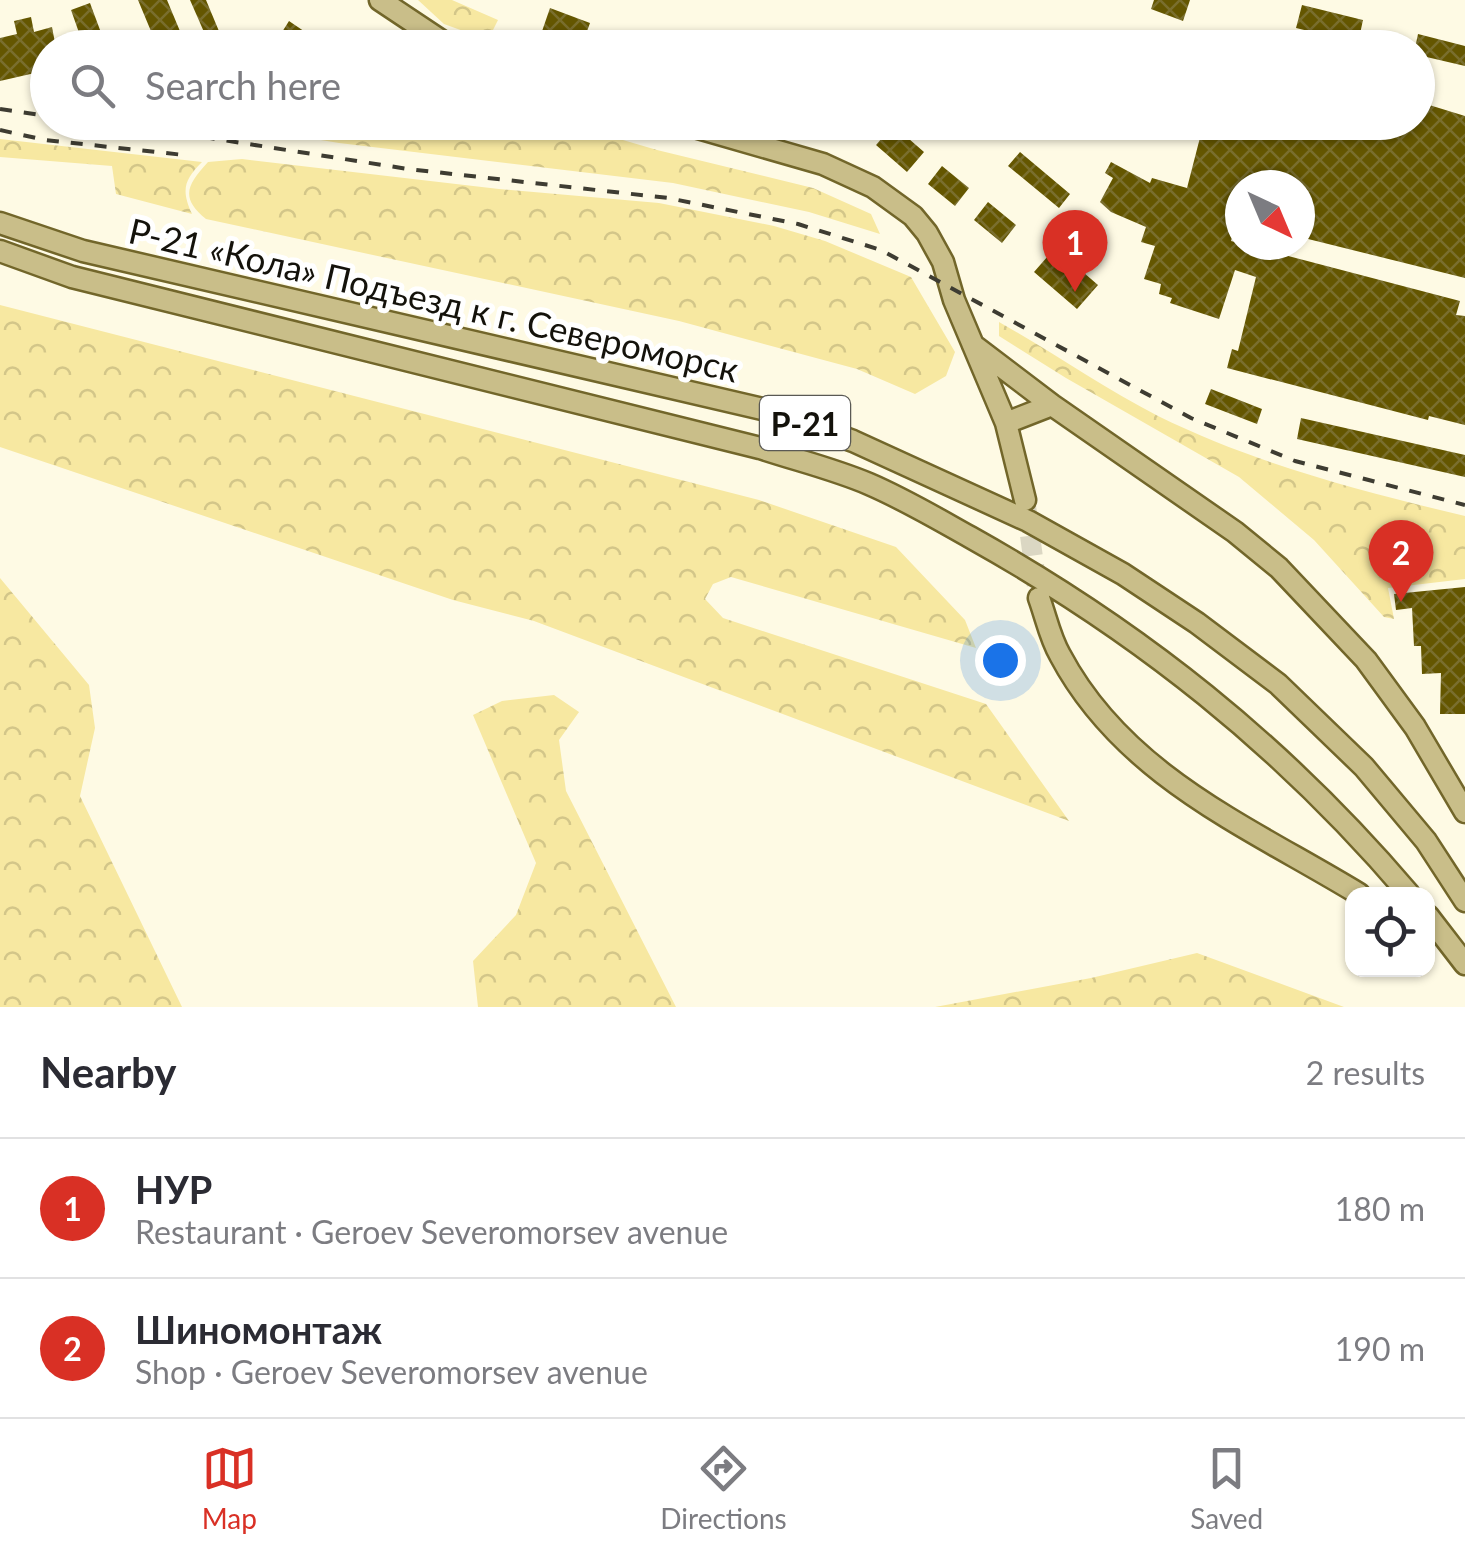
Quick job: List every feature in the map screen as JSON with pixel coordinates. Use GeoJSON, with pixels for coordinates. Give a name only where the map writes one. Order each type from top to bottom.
{"type":"FeatureCollection","features":[{"type":"Feature","properties":{"kind":"main road"},"geometry":{"type":"LineString","coordinates":[[380,0],[425,30]]}},
{"type":"Feature","properties":{"kind":"main road"},"geometry":{"type":"LineString","coordinates":[[740,140],[823,164],[873,187],[913,216],[927,233],[943,262],[954,300],[1006,423],[1026,500]]}},
{"type":"Feature","properties":{"kind":"main road","name":"Р-21 «Кола» Подъезд к г. Североморск"},"geometry":{"type":"LineString","coordinates":[[0,223],[83,252],[771,410],[909,466],[1028,521],[1122,574],[1197,622],[1278,684],[1364,767],[1426,841],[1465,900]]}},
{"type":"Feature","properties":{"kind":"main road","name":"Р-21 «Кола» Подъезд к г. Североморск"},"geometry":{"type":"LineString","coordinates":[[0,252],[72,277],[760,448],[866,483],[1026,567],[1168,664],[1240,721],[1366,844],[1403,887]]}},
{"type":"Feature","properties":{"kind":"main road"},"geometry":{"type":"LineString","coordinates":[[974,345],[1052,406],[1279,568],[1366,660],[1416,727],[1465,812]]}},
{"type":"Feature","properties":{"kind":"main road"},"geometry":{"type":"LineString","coordinates":[[1006,423],[1052,406]]}},
{"type":"Feature","properties":{"kind":"main road"},"geometry":{"type":"LineString","coordinates":[[1039,598],[1058,654],[1122,742],[1234,823],[1348,887]]}},
{"type":"Feature","properties":{"kind":"main road"},"geometry":{"type":"LineString","coordinates":[[1435,925],[1462,960]]}},
{"type":"Feature","properties":{"kind":"main road"},"geometry":{"type":"LineString","coordinates":[[1435,941],[1462,960]]}},
{"type":"Feature","properties":{"kind":"green space"},"geometry":{"type":"Polygon","coordinates":[[[418,0],[452,0],[498,20],[493,30],[460,30],[444,24],[418,0]]]}},
{"type":"Feature","properties":{"kind":"green space"},"geometry":{"type":"Polygon","coordinates":[[[0,139],[202,162],[186,186],[192,214],[116,194],[112,166],[0,157],[0,139]]]}},
{"type":"Feature","properties":{"kind":"green space"},"geometry":{"type":"Polygon","coordinates":[[[321,140],[623,140],[813,188],[871,214],[880,234],[809,212],[673,183],[321,140]]]}},
{"type":"Feature","properties":{"kind":"green space"},"geometry":{"type":"Polygon","coordinates":[[[242,159],[659,203],[774,226],[825,241],[911,277],[955,352],[946,376],[915,394],[857,369],[679,321],[206,219],[189,197],[195,177],[208,162],[242,159]]]}},
{"type":"Feature","properties":{"kind":"green space"},"geometry":{"type":"Polygon","coordinates":[[[0,305],[759,500],[896,547],[965,620],[976,648],[731,577],[713,584],[705,599],[723,618],[986,704],[1069,821],[534,621],[453,600],[0,447],[0,305]]]}},
{"type":"Feature","properties":{"kind":"green space"},"geometry":{"type":"Polygon","coordinates":[[[999,322],[1138,405],[1195,433],[1309,475],[1465,516],[1465,579],[1388,588],[1394,619],[1384,617],[1314,540],[1239,477],[999,336],[999,322]]]}},
{"type":"Feature","properties":{"kind":"green space"},"geometry":{"type":"Polygon","coordinates":[[[0,578],[89,685],[95,728],[80,796],[182,1007],[0,1007],[0,578]]]}},
{"type":"Feature","properties":{"kind":"green space"},"geometry":{"type":"Polygon","coordinates":[[[554,695],[579,712],[559,740],[566,791],[676,1007],[478,1007],[473,961],[516,915],[536,863],[473,715],[502,701],[554,695]]]}},
{"type":"Feature","properties":{"kind":"green space"},"geometry":{"type":"Polygon","coordinates":[[[1197,953],[1344,1007],[935,1007],[1091,978],[1197,953]]]}},
{"type":"Feature","properties":{"kind":"building"},"geometry":{"type":"Polygon","coordinates":[[[138,0],[167,0],[180,30],[150,30],[138,0]]]}},
{"type":"Feature","properties":{"kind":"building"},"geometry":{"type":"Polygon","coordinates":[[[190,0],[206,0],[218,30],[203,30],[190,0]]]}},
{"type":"Feature","properties":{"kind":"building"},"geometry":{"type":"Polygon","coordinates":[[[1154,0],[1190,0],[1183,21],[1151,9],[1154,0]]]}},
{"type":"Feature","properties":{"kind":"building"},"geometry":{"type":"Polygon","coordinates":[[[90,3],[100,30],[78,30],[71,10],[90,3]]]}},
{"type":"Feature","properties":{"kind":"building"},"geometry":{"type":"Polygon","coordinates":[[[1302,5],[1363,20],[1361,30],[1296,28],[1302,5]]]}},
{"type":"Feature","properties":{"kind":"building"},"geometry":{"type":"Polygon","coordinates":[[[550,8],[590,23],[587,30],[542,30],[550,8]]]}},
{"type":"Feature","properties":{"kind":"building"},"geometry":{"type":"Polygon","coordinates":[[[31,17],[30,74],[0,81],[0,38],[17,34],[14,21],[31,17]]]}},
{"type":"Feature","properties":{"kind":"building"},"geometry":{"type":"Polygon","coordinates":[[[289,21],[302,30],[283,30],[289,21]]]}},
{"type":"Feature","properties":{"kind":"building"},"geometry":{"type":"Polygon","coordinates":[[[1435,38],[1465,46],[1465,66],[1435,59],[1435,38]]]}},
{"type":"Feature","properties":{"kind":"building"},"geometry":{"type":"Polygon","coordinates":[[[1435,107],[1465,116],[1465,278],[1315,241],[1315,170],[1225,170],[1225,260],[1304,260],[1460,301],[1456,315],[1465,316],[1465,425],[1429,416],[1428,420],[1227,368],[1232,349],[1238,351],[1256,277],[1235,270],[1219,319],[1170,303],[1172,298],[1159,294],[1161,284],[1144,279],[1155,246],[1141,242],[1146,227],[1111,212],[1100,202],[1113,178],[1105,173],[1111,162],[1150,183],[1152,178],[1187,188],[1199,140],[1435,140],[1435,107]]]}},
{"type":"Feature","properties":{"kind":"building"},"geometry":{"type":"Polygon","coordinates":[[[880,140],[910,140],[924,152],[907,172],[876,145],[880,140]]]}},
{"type":"Feature","properties":{"kind":"building"},"geometry":{"type":"Polygon","coordinates":[[[1020,152],[1070,194],[1059,208],[1008,166],[1020,152]]]}},
{"type":"Feature","properties":{"kind":"building"},"geometry":{"type":"Polygon","coordinates":[[[942,166],[969,188],[955,206],[928,184],[942,166]]]}},
{"type":"Feature","properties":{"kind":"building"},"geometry":{"type":"Polygon","coordinates":[[[988,202],[1016,225],[1002,243],[974,220],[988,202]]]}},
{"type":"Feature","properties":{"kind":"building"},"geometry":{"type":"Polygon","coordinates":[[[1055,248],[1098,285],[1077,309],[1034,272],[1055,248]]]}},
{"type":"Feature","properties":{"kind":"building"},"geometry":{"type":"Polygon","coordinates":[[[1211,389],[1262,409],[1257,424],[1205,404],[1211,389]]]}},
{"type":"Feature","properties":{"kind":"building"},"geometry":{"type":"Polygon","coordinates":[[[1301,418],[1465,455],[1465,477],[1297,439],[1301,418]]]}},
{"type":"Feature","properties":{"kind":"building"},"geometry":{"type":"Polygon","coordinates":[[[1465,587],[1465,714],[1440,714],[1441,673],[1422,674],[1421,646],[1414,646],[1412,608],[1396,610],[1394,594],[1465,587]]]}},
{"type":"Feature","properties":{"kind":"tunnel"},"geometry":{"type":"LineString","coordinates":[[1026,506],[1037,587]]}},
{"type":"Feature","properties":{"kind":"railway"},"geometry":{"type":"LineString","coordinates":[[0,109],[30,113]]}},
{"type":"Feature","properties":{"kind":"railway"},"geometry":{"type":"LineString","coordinates":[[0,130],[30,137]]}},
{"type":"Feature","properties":{"kind":"railway"},"geometry":{"type":"LineString","coordinates":[[45,140],[184,155]]}},
{"type":"Feature","properties":{"kind":"railway"},"geometry":{"type":"LineString","coordinates":[[223,140],[408,169],[668,198],[798,224],[881,250],[1191,418],[1295,461],[1465,505]]}},
{"type":"Feature","properties":{"kind":"place","name":"НУР"},"geometry":{"type":"Point","coordinates":[1075,292]}},
{"type":"Feature","properties":{"kind":"place","name":"Шиномонтаж"},"geometry":{"type":"Point","coordinates":[1401,602]}}]}
